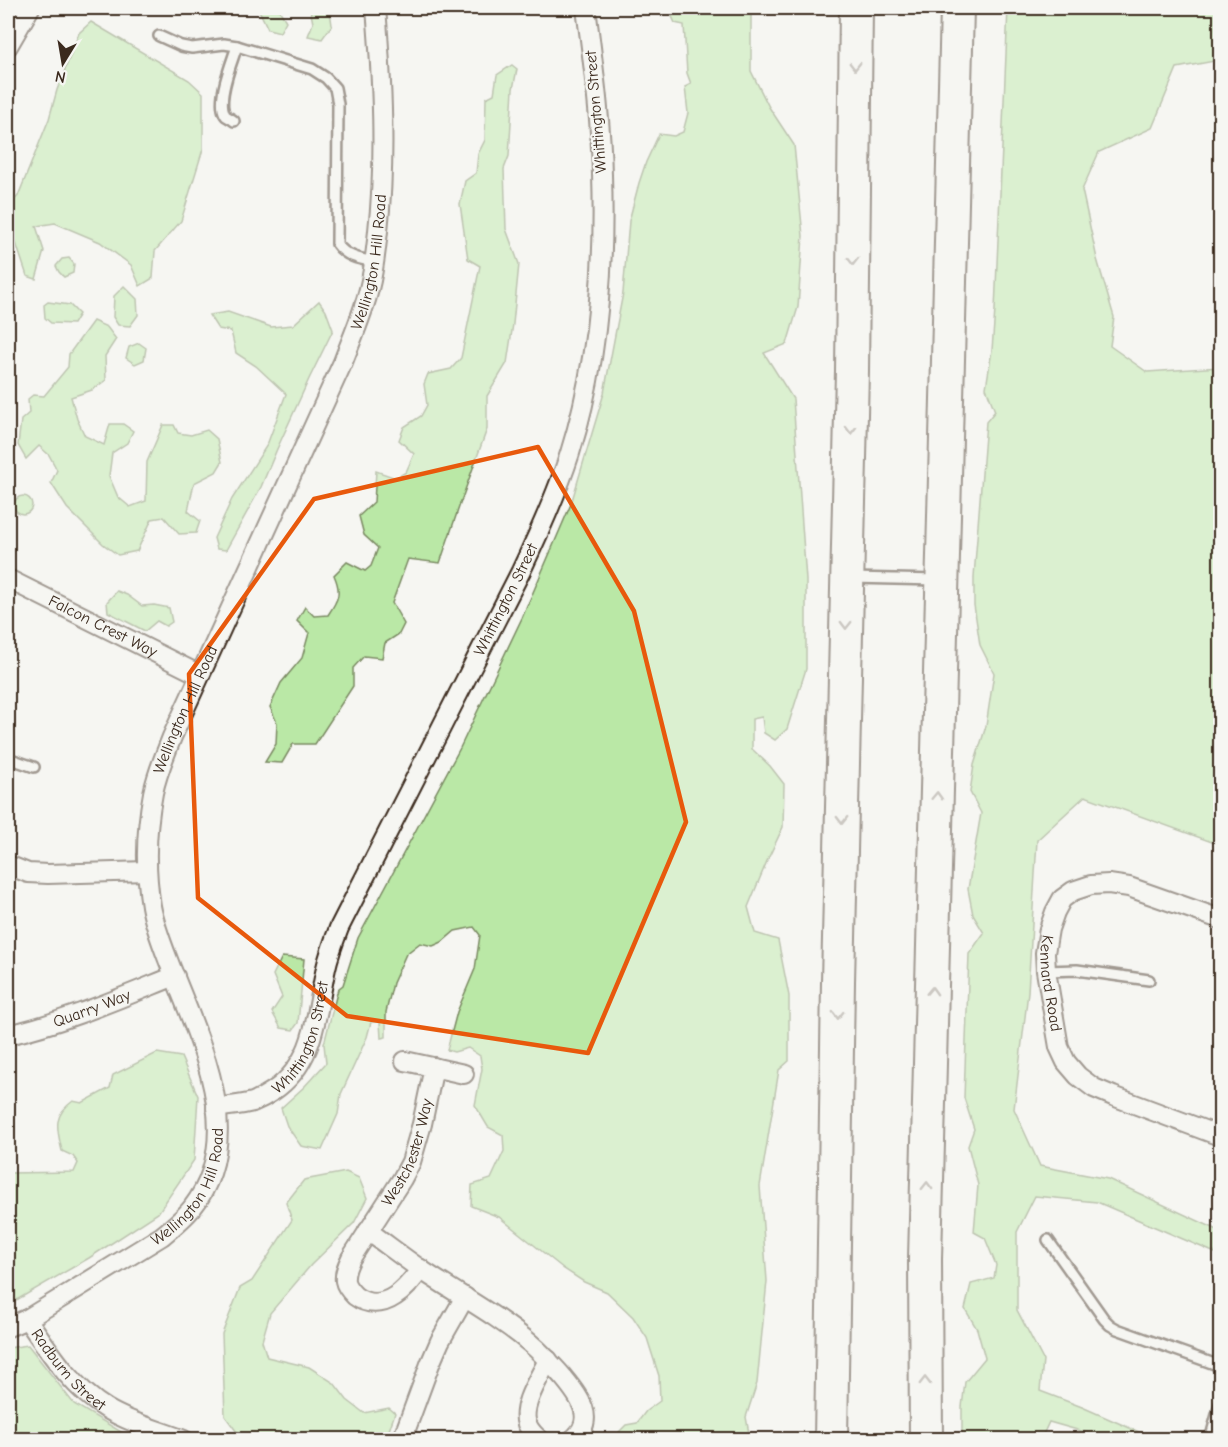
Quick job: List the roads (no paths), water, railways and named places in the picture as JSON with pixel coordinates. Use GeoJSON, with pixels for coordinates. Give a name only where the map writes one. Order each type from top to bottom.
{"type":"FeatureCollection","features":[{"type":"Feature","properties":{"kind":"highway"},"geometry":{"type":"LineString","coordinates":[[831,1440],[838,982],[852,383],[855,8]]}},
{"type":"Feature","properties":{"kind":"highway"},"geometry":{"type":"LineString","coordinates":[[926,1440],[925,1259],[957,8]]}},
{"type":"Feature","properties":{"kind":"street"},"geometry":{"type":"LineString","coordinates":[[8,45],[30,8]]}},
{"type":"Feature","properties":{"kind":"street","name":"Wellington Hill Road"},"geometry":{"type":"LineString","coordinates":[[8,1327],[27,1319],[162,1236],[192,1208],[208,1181],[214,1161],[217,1139],[213,1082],[205,1054],[158,932],[151,906],[147,872],[153,792],[172,737],[343,362],[358,326],[369,289],[375,262],[382,181],[376,8]]}},
{"type":"Feature","properties":{"kind":"street","name":"Whittington Street"},"geometry":{"type":"LineString","coordinates":[[216,1108],[252,1102],[264,1097],[291,1076],[302,1061],[310,1043],[331,948],[339,928],[521,571],[546,518],[570,453],[581,412],[595,335],[603,237],[597,96],[586,8]]}},
{"type":"Feature","properties":{"kind":"street","name":"Falcon Crest Way"},"geometry":{"type":"LineString","coordinates":[[8,579],[200,675]]}},
{"type":"Feature","properties":{"kind":"street"},"geometry":{"type":"LineString","coordinates":[[8,865],[28,873],[147,872]]}},
{"type":"Feature","properties":{"kind":"street","name":"Kennard Road"},"geometry":{"type":"LineString","coordinates":[[1221,919],[1129,887],[1109,884],[1091,885],[1073,891],[1062,899],[1055,912],[1049,929],[1046,970],[1059,1047],[1066,1062],[1078,1076],[1094,1088],[1113,1096],[1221,1136]]}},
{"type":"Feature","properties":{"kind":"street","name":"Quarry Way"},"geometry":{"type":"LineString","coordinates":[[8,1035],[82,1013],[175,976]]}},
{"type":"Feature","properties":{"kind":"street"},"geometry":{"type":"LineString","coordinates":[[405,1061],[464,1074]]}},
{"type":"Feature","properties":{"kind":"street","name":"Westchester Way"},"geometry":{"type":"LineString","coordinates":[[421,1269],[394,1297],[381,1302],[369,1303],[359,1299],[350,1291],[345,1282],[345,1270],[351,1258],[411,1162],[434,1068]]}},
{"type":"Feature","properties":{"kind":"street"},"geometry":{"type":"LineString","coordinates":[[368,1231],[513,1330],[548,1360],[582,1402],[585,1412],[584,1422],[581,1430],[572,1440]]}},
{"type":"Feature","properties":{"kind":"street"},"geometry":{"type":"LineString","coordinates":[[402,1440],[440,1341],[465,1297]]}},
{"type":"Feature","properties":{"kind":"street","name":"Radburn Street"},"geometry":{"type":"LineString","coordinates":[[27,1319],[52,1355],[76,1383],[105,1408],[122,1417],[184,1440]]}},
{"type":"Feature","properties":{"kind":"street"},"geometry":{"type":"LineString","coordinates":[[540,1440],[526,1423],[526,1410],[548,1360]]}},
{"type":"Feature","properties":{"kind":"lane"},"geometry":{"type":"LineString","coordinates":[[159,36],[181,46],[192,48],[224,44],[237,46],[312,69],[326,78],[335,88],[338,104],[337,244],[349,255],[375,262]]}},
{"type":"Feature","properties":{"kind":"lane"},"geometry":{"type":"LineString","coordinates":[[234,121],[226,115],[222,104],[237,46]]}},
{"type":"Feature","properties":{"kind":"lane"},"geometry":{"type":"LineString","coordinates":[[848,578],[943,580]]}},
{"type":"Feature","properties":{"kind":"lane"},"geometry":{"type":"LineString","coordinates":[[8,758],[34,767]]}},
{"type":"Feature","properties":{"kind":"lane"},"geometry":{"type":"LineString","coordinates":[[1046,970],[1077,970],[1149,980]]}},
{"type":"Feature","properties":{"kind":"lane"},"geometry":{"type":"LineString","coordinates":[[1048,1240],[1110,1325],[1221,1366]]}},
{"type":"Feature","properties":{"kind":"lane"},"geometry":{"type":"LineString","coordinates":[[1210,1440],[1221,1404]]}}]}
